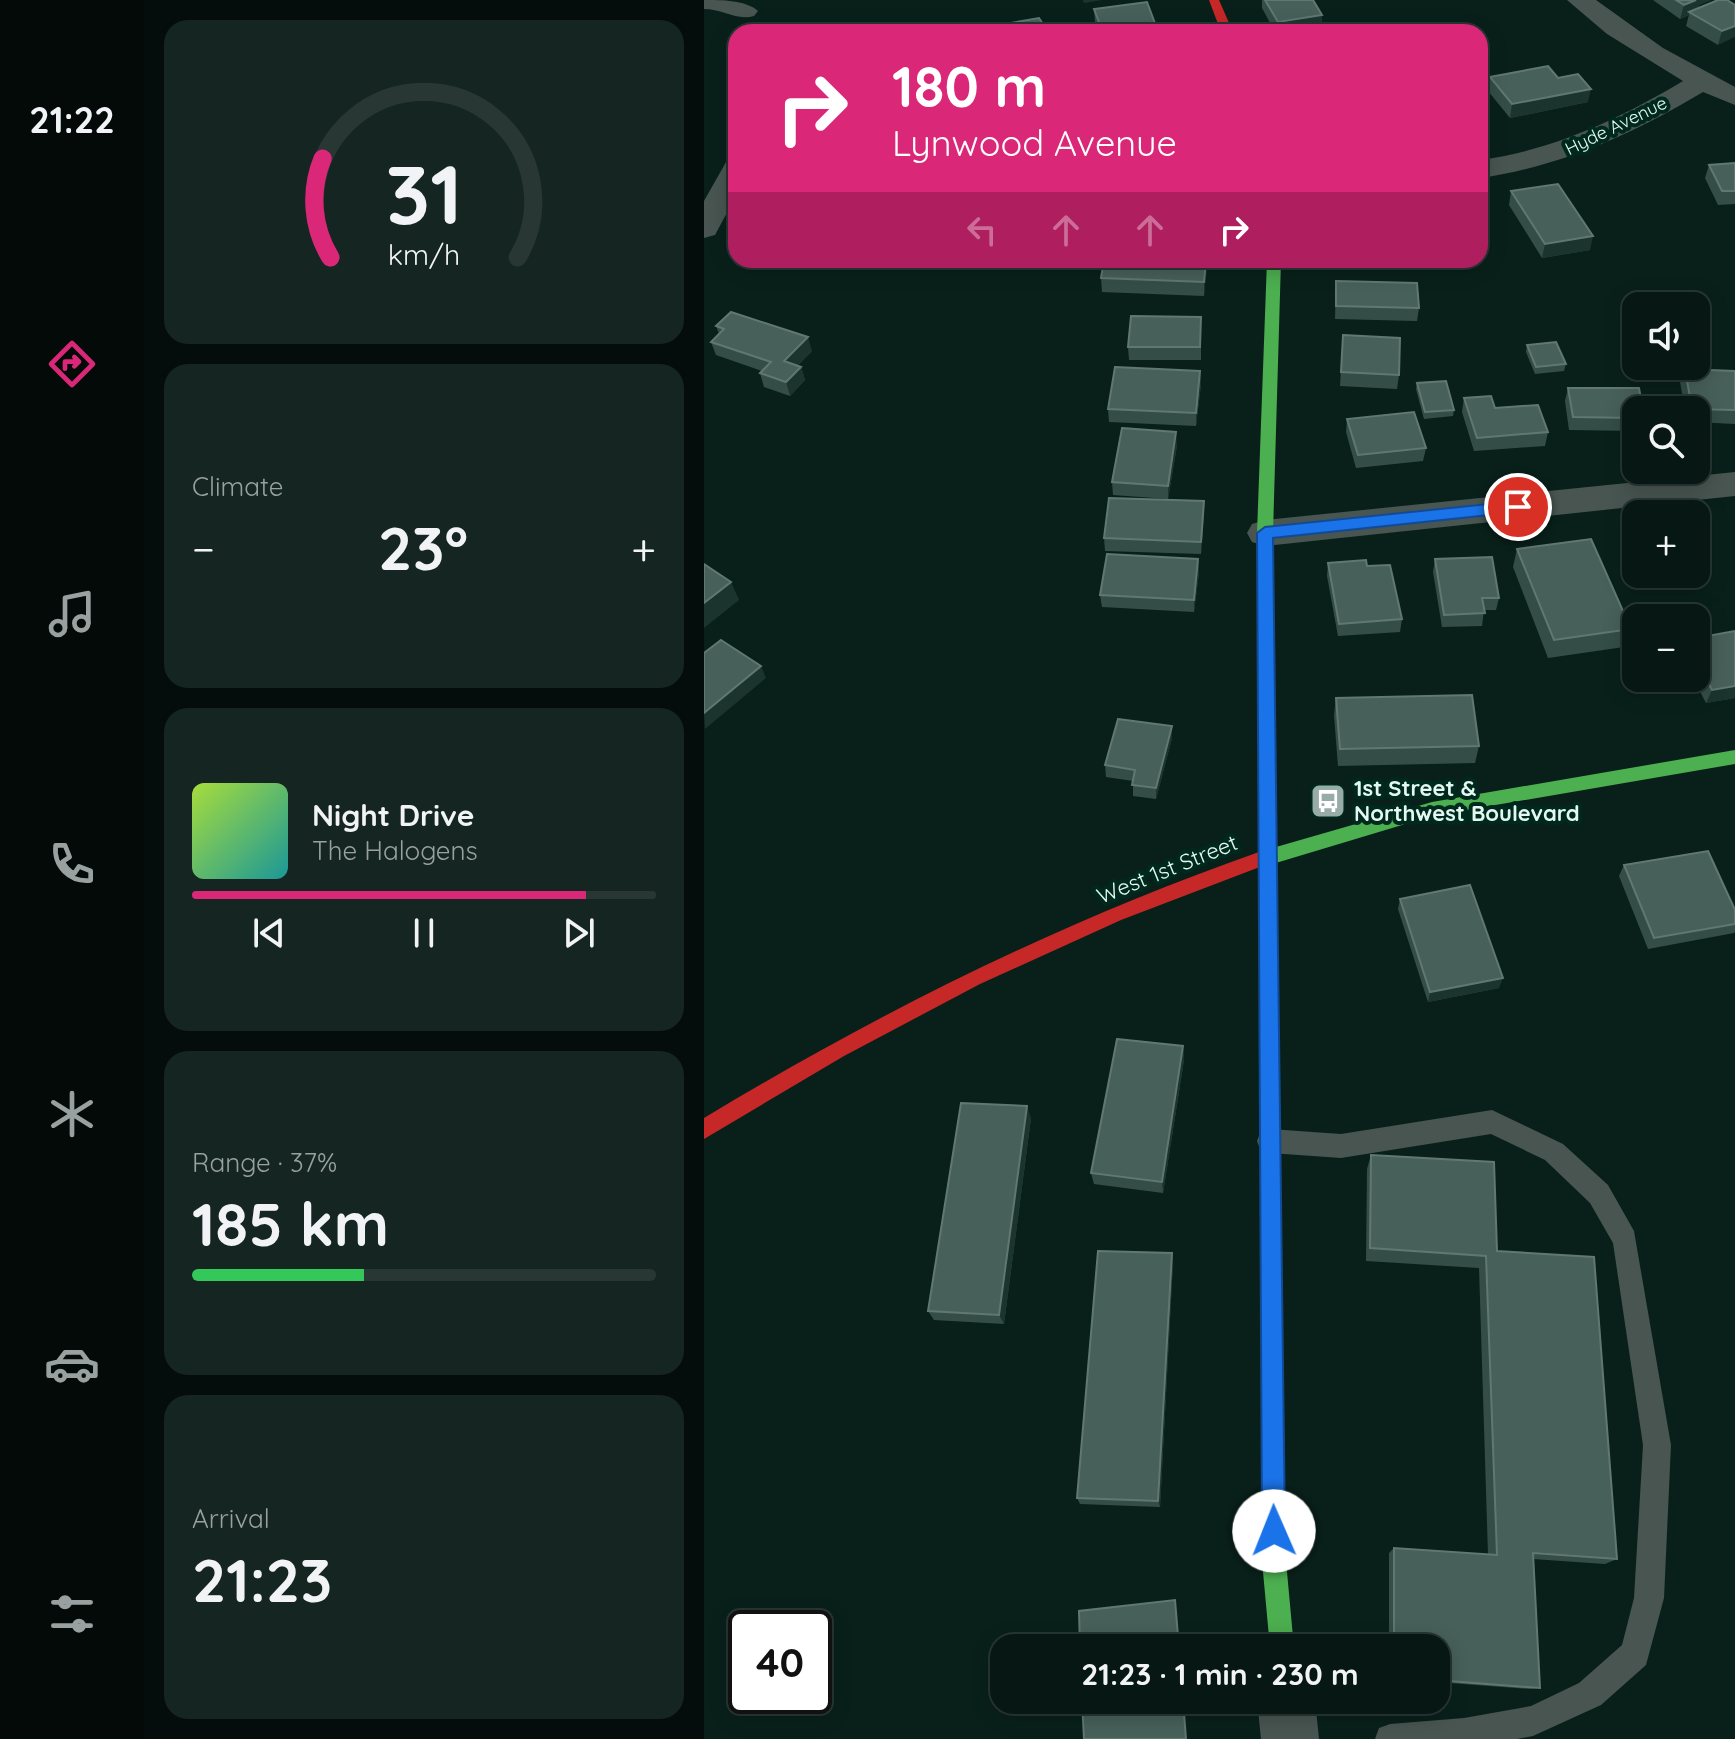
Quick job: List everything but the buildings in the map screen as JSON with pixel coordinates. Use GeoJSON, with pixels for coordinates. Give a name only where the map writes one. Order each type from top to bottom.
{"type":"FeatureCollection","features":[{"type":"Feature","properties":{"kind":"main road"},"geometry":{"type":"LineString","coordinates":[[1214,0],[1224,24]]}},
{"type":"Feature","properties":{"kind":"main road"},"geometry":{"type":"LineString","coordinates":[[1274,268],[1265,533],[1274,1561],[1281,1634]]}},
{"type":"Feature","properties":{"kind":"main road","name":"West 1st Street"},"geometry":{"type":"LineString","coordinates":[[704,1129],[770,1086],[915,1005],[1054,940],[1269,855],[1423,811],[1735,757]]}},
{"type":"Feature","properties":{"kind":"street"},"geometry":{"type":"LineString","coordinates":[[1580,0],[1619,33],[1701,82],[1735,97]]}},
{"type":"Feature","properties":{"kind":"street"},"geometry":{"type":"LineString","coordinates":[[704,1],[718,1],[746,14]]}},
{"type":"Feature","properties":{"kind":"street","name":"Hyde Avenue"},"geometry":{"type":"LineString","coordinates":[[1488,168],[1558,153],[1609,133],[1701,82]]}},
{"type":"Feature","properties":{"kind":"street"},"geometry":{"type":"LineString","coordinates":[[704,229],[728,183]]}},
{"type":"Feature","properties":{"kind":"street"},"geometry":{"type":"LineString","coordinates":[[1265,533],[1735,484]]}},
{"type":"Feature","properties":{"kind":"street"},"geometry":{"type":"LineString","coordinates":[[1287,1714],[1290,1739]]}},
{"type":"Feature","properties":{"kind":"lane"},"geometry":{"type":"LineString","coordinates":[[1269,1141],[1341,1146],[1492,1122],[1554,1152],[1599,1194],[1625,1240],[1657,1445],[1649,1598],[1635,1654],[1590,1694],[1533,1721],[1464,1733],[1390,1739]]}},
{"type":"Feature","properties":{"kind":"traffic: fast"},"geometry":{"type":"LineString","coordinates":[[1267,745],[1265,533],[1274,268]]}},
{"type":"Feature","properties":{"kind":"traffic: fast"},"geometry":{"type":"LineString","coordinates":[[1259,860],[1432,809],[1735,757]]}},
{"type":"Feature","properties":{"kind":"traffic: fast"},"geometry":{"type":"LineString","coordinates":[[1270,1148],[1274,1561],[1281,1634]]}},
{"type":"Feature","properties":{"kind":"traffic: slow"},"geometry":{"type":"LineString","coordinates":[[1267,745],[1270,1148]]}},
{"type":"Feature","properties":{"kind":"traffic: jam"},"geometry":{"type":"LineString","coordinates":[[1214,0],[1224,24]]}},
{"type":"Feature","properties":{"kind":"traffic: jam"},"geometry":{"type":"LineString","coordinates":[[704,1129],[837,1050],[974,978],[1114,914],[1259,860]]}},
{"type":"Feature","properties":{"kind":"place","name":"1st Street & Northwest Boulevard"},"geometry":{"type":"Point","coordinates":[1328,801]}},
{"type":"Feature","properties":{"kind":"route"},"geometry":{"type":"LineString","coordinates":[[1274,1531],[1265,533],[1518,507]]}}]}
